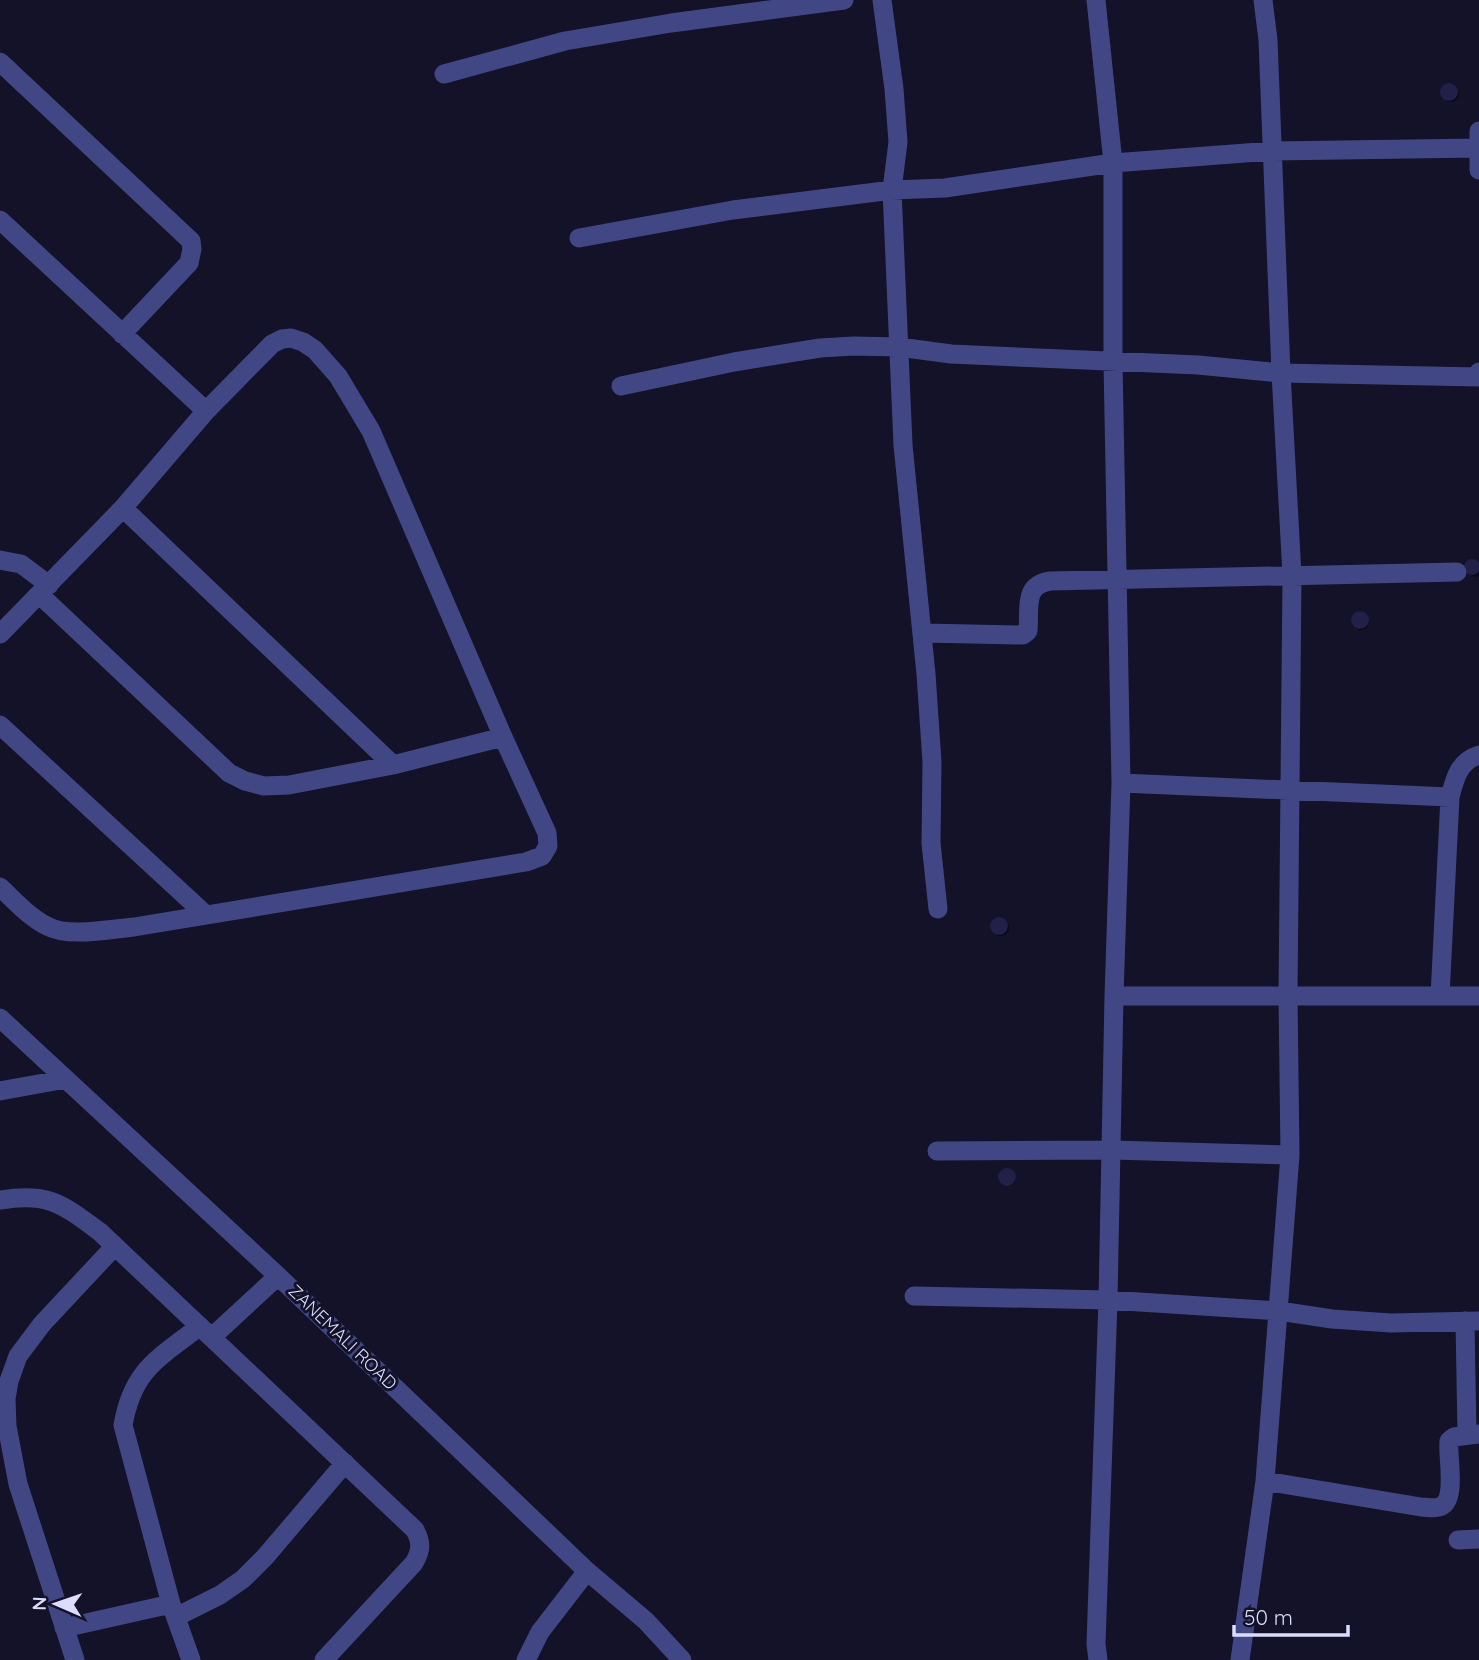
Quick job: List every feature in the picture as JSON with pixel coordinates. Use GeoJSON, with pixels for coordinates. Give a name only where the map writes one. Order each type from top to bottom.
{"type":"FeatureCollection","features":[{"type":"Feature","properties":{"kind":"street"},"geometry":{"type":"LineString","coordinates":[[444,74],[565,41],[671,23],[844,0]]}},
{"type":"Feature","properties":{"kind":"street"},"geometry":{"type":"LineString","coordinates":[[882,0],[898,142],[892,190],[903,445],[923,633],[932,762],[931,843],[938,909]]}},
{"type":"Feature","properties":{"kind":"street"},"geometry":{"type":"LineString","coordinates":[[1096,0],[1113,163],[1113,362],[1121,783],[1098,1660]]}},
{"type":"Feature","properties":{"kind":"street"},"geometry":{"type":"LineString","coordinates":[[1240,1660],[1265,1481],[1290,1155],[1288,996],[1292,575],[1280,373],[1273,151],[1264,0]]}},
{"type":"Feature","properties":{"kind":"street"},"geometry":{"type":"LineString","coordinates":[[0,62],[191,241],[189,263],[122,334]]}},
{"type":"Feature","properties":{"kind":"street"},"geometry":{"type":"LineString","coordinates":[[579,238],[733,210],[892,190],[945,188],[1113,163],[1478,140],[1479,170]]}},
{"type":"Feature","properties":{"kind":"street"},"geometry":{"type":"LineString","coordinates":[[0,220],[206,411]]}},
{"type":"Feature","properties":{"kind":"street"},"geometry":{"type":"LineString","coordinates":[[0,634],[123,508],[206,411],[272,344],[291,338],[303,342],[338,376],[371,431],[547,833],[548,846],[541,856],[526,862],[135,927],[76,932],[49,928],[0,887]]}},
{"type":"Feature","properties":{"kind":"street"},"geometry":{"type":"LineString","coordinates":[[621,386],[734,362],[820,348],[855,346],[898,347],[951,354],[1198,365],[1280,373],[1479,377],[1479,372]]}},
{"type":"Feature","properties":{"kind":"street"},"geometry":{"type":"LineString","coordinates":[[123,508],[393,765]]}},
{"type":"Feature","properties":{"kind":"street"},"geometry":{"type":"LineString","coordinates":[[0,560],[21,564],[229,773],[245,781],[264,786],[289,785],[393,765],[503,737]]}},
{"type":"Feature","properties":{"kind":"street"},"geometry":{"type":"LineString","coordinates":[[923,633],[1023,635],[1028,631],[1031,590],[1035,584],[1050,581],[1457,572]]}},
{"type":"Feature","properties":{"kind":"street"},"geometry":{"type":"LineString","coordinates":[[0,725],[206,915]]}},
{"type":"Feature","properties":{"kind":"street"},"geometry":{"type":"LineString","coordinates":[[1440,996],[1450,797],[1456,775],[1465,761],[1479,755]]}},
{"type":"Feature","properties":{"kind":"street"},"geometry":{"type":"LineString","coordinates":[[1121,783],[1450,797]]}},
{"type":"Feature","properties":{"kind":"street"},"geometry":{"type":"LineString","coordinates":[[1114,996],[1479,996]]}},
{"type":"Feature","properties":{"kind":"street","name":"ZANEMALI ROAD"},"geometry":{"type":"LineString","coordinates":[[0,1018],[278,1276],[587,1571],[646,1621],[682,1660]]}},
{"type":"Feature","properties":{"kind":"street"},"geometry":{"type":"LineString","coordinates":[[0,1091],[66,1079]]}},
{"type":"Feature","properties":{"kind":"street"},"geometry":{"type":"LineString","coordinates":[[937,1151],[1112,1150],[1290,1155]]}},
{"type":"Feature","properties":{"kind":"street"},"geometry":{"type":"LineString","coordinates":[[0,1200],[22,1196],[43,1198],[66,1207],[114,1246],[206,1331],[415,1530],[420,1539],[420,1552],[414,1563],[324,1660]]}},
{"type":"Feature","properties":{"kind":"street"},"geometry":{"type":"LineString","coordinates":[[75,1660],[18,1484],[7,1426],[6,1399],[18,1356],[42,1324],[114,1246]]}},
{"type":"Feature","properties":{"kind":"street"},"geometry":{"type":"LineString","coordinates":[[191,1660],[173,1611],[131,1463],[123,1425],[127,1400],[149,1366],[206,1331],[278,1276]]}},
{"type":"Feature","properties":{"kind":"street"},"geometry":{"type":"LineString","coordinates":[[914,1296],[1108,1300],[1279,1311],[1332,1319],[1391,1323],[1472,1321],[1473,1435],[1454,1437],[1449,1441],[1450,1494],[1444,1505],[1438,1508],[1422,1507],[1265,1481]]}},
{"type":"Feature","properties":{"kind":"street"},"geometry":{"type":"LineString","coordinates":[[64,1628],[173,1611],[220,1595],[243,1579],[265,1557],[345,1463]]}},
{"type":"Feature","properties":{"kind":"street"},"geometry":{"type":"LineString","coordinates":[[1458,1540],[1479,1539]]}},
{"type":"Feature","properties":{"kind":"street"},"geometry":{"type":"LineString","coordinates":[[526,1660],[540,1632],[587,1571]]}},
{"type":"Feature","properties":{"kind":"building"},"geometry":{"type":"Polygon","coordinates":[[[1449,83],[1455,86],[1458,92],[1455,98],[1449,101],[1443,98],[1440,92],[1443,86],[1449,83]]]}},
{"type":"Feature","properties":{"kind":"building"},"geometry":{"type":"Polygon","coordinates":[[[1469,559],[1475,559],[1480,567],[1478,573],[1469,575],[1464,570],[1464,564],[1469,559]]]}},
{"type":"Feature","properties":{"kind":"building"},"geometry":{"type":"Polygon","coordinates":[[[1360,611],[1366,614],[1369,620],[1366,626],[1360,629],[1354,626],[1351,620],[1354,614],[1360,611]]]}},
{"type":"Feature","properties":{"kind":"building"},"geometry":{"type":"Polygon","coordinates":[[[999,917],[1005,920],[1008,926],[1005,932],[999,935],[993,932],[990,926],[993,920],[999,917]]]}},
{"type":"Feature","properties":{"kind":"building"},"geometry":{"type":"Polygon","coordinates":[[[1007,1168],[1013,1171],[1016,1177],[1013,1183],[1007,1186],[1001,1183],[998,1177],[1001,1171],[1007,1168]]]}}]}
